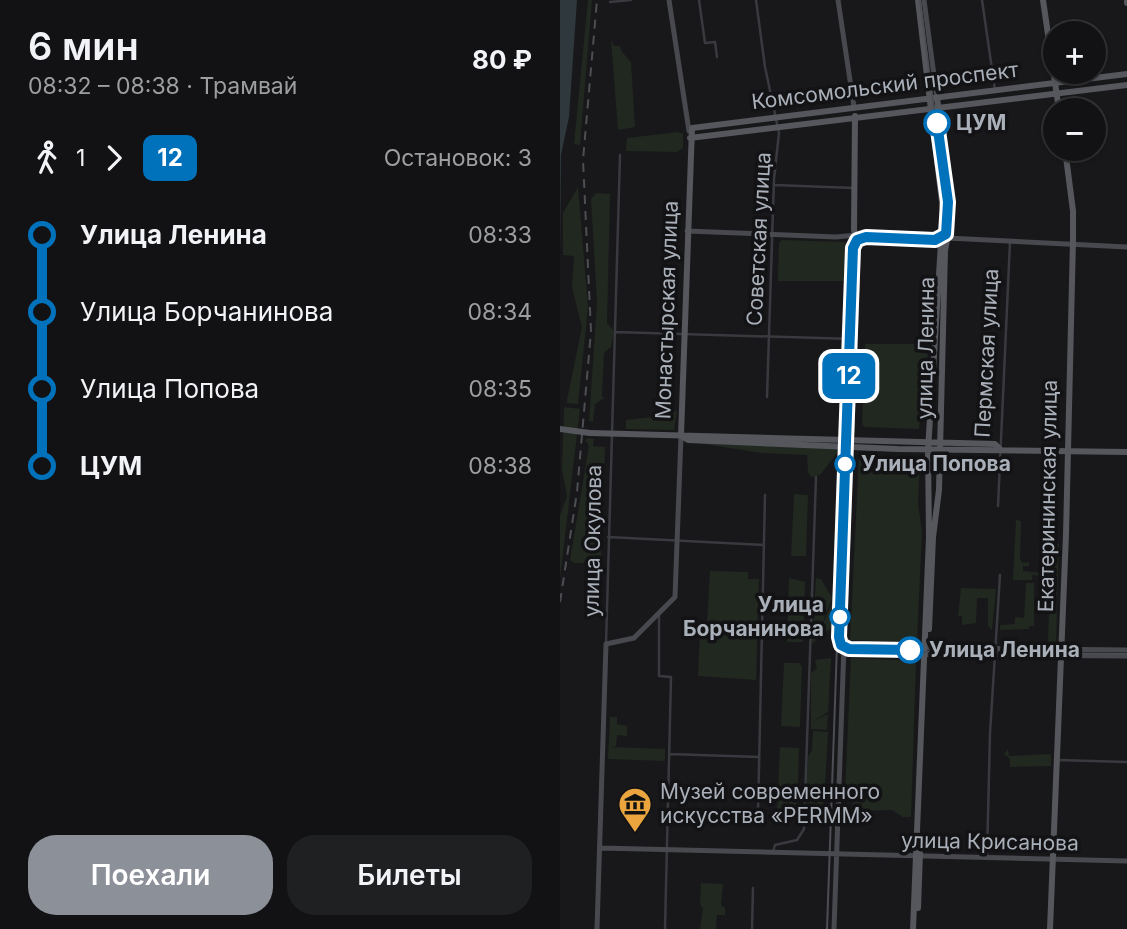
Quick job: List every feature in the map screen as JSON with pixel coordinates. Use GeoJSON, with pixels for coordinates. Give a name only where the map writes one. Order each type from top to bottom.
{"type":"FeatureCollection","features":[{"type":"Feature","properties":{"kind":"main road","name":"Монастырская улица"},"geometry":{"type":"LineString","coordinates":[[606,644],[634,638],[675,597],[690,130],[669,0]]}},
{"type":"Feature","properties":{"kind":"main road"},"geometry":{"type":"LineString","coordinates":[[834,929],[858,249],[854,188],[856,119],[838,0]]}},
{"type":"Feature","properties":{"kind":"main road","name":"улица Ленина"},"geometry":{"type":"LineString","coordinates":[[918,0],[934,98]]}},
{"type":"Feature","properties":{"kind":"main road","name":"улица Ленина"},"geometry":{"type":"LineString","coordinates":[[923,0],[945,238],[939,490],[933,537],[926,651]]}},
{"type":"Feature","properties":{"kind":"main road"},"geometry":{"type":"LineString","coordinates":[[1043,0],[1046,21]]}},
{"type":"Feature","properties":{"kind":"main road","name":"Комсомольский проспект"},"geometry":{"type":"LineString","coordinates":[[1106,77],[1127,74]]}},
{"type":"Feature","properties":{"kind":"main road","name":"Комсомольский проспект"},"geometry":{"type":"LineString","coordinates":[[690,130],[774,117],[1046,84]]}},
{"type":"Feature","properties":{"kind":"main road"},"geometry":{"type":"LineString","coordinates":[[1055,84],[1058,98]]}},
{"type":"Feature","properties":{"kind":"main road","name":"Комсомольский проспект"},"geometry":{"type":"LineString","coordinates":[[690,130],[777,128],[1127,85]]}},
{"type":"Feature","properties":{"kind":"main road"},"geometry":{"type":"LineString","coordinates":[[995,90],[996,101]]}},
{"type":"Feature","properties":{"kind":"main road","name":"Екатерининская улица"},"geometry":{"type":"LineString","coordinates":[[1050,929],[1073,245],[1073,207],[1067,161]]}},
{"type":"Feature","properties":{"kind":"main road"},"geometry":{"type":"LineString","coordinates":[[687,231],[945,238],[1127,247]]}},
{"type":"Feature","properties":{"kind":"main road"},"geometry":{"type":"LineString","coordinates":[[856,236],[864,240],[945,238]]}},
{"type":"Feature","properties":{"kind":"main road","name":"улица Ленина"},"geometry":{"type":"LineString","coordinates":[[915,929],[926,651],[928,450],[945,238]]}},
{"type":"Feature","properties":{"kind":"main road"},"geometry":{"type":"LineString","coordinates":[[858,249],[864,240]]}},
{"type":"Feature","properties":{"kind":"main road"},"geometry":{"type":"LineString","coordinates":[[931,397],[937,392],[943,397]]}},
{"type":"Feature","properties":{"kind":"main road"},"geometry":{"type":"LineString","coordinates":[[560,429],[612,435],[851,439],[929,442],[941,446]]}},
{"type":"Feature","properties":{"kind":"main road"},"geometry":{"type":"LineString","coordinates":[[681,436],[688,440],[851,448],[928,450],[941,446],[995,444],[1000,449],[1127,452]]}},
{"type":"Feature","properties":{"kind":"main road"},"geometry":{"type":"LineString","coordinates":[[927,490],[934,497],[939,490]]}},
{"type":"Feature","properties":{"kind":"main road","name":"улица Окулова"},"geometry":{"type":"LineString","coordinates":[[597,929],[606,644]]}},
{"type":"Feature","properties":{"kind":"main road"},"geometry":{"type":"LineString","coordinates":[[844,650],[1127,650]]}},
{"type":"Feature","properties":{"kind":"main road"},"geometry":{"type":"LineString","coordinates":[[1061,652],[1127,656]]}},
{"type":"Feature","properties":{"kind":"main road","name":"улица Крисанова"},"geometry":{"type":"LineString","coordinates":[[600,848],[1127,861]]}},
{"type":"Feature","properties":{"kind":"street"},"geometry":{"type":"LineString","coordinates":[[610,2],[631,0]]}},
{"type":"Feature","properties":{"kind":"street"},"geometry":{"type":"LineString","coordinates":[[699,0],[705,43],[715,41],[717,57]]}},
{"type":"Feature","properties":{"kind":"street","name":"Советская улица"},"geometry":{"type":"LineString","coordinates":[[756,0],[780,150],[774,185],[767,397]]}},
{"type":"Feature","properties":{"kind":"street"},"geometry":{"type":"LineString","coordinates":[[982,0],[995,90]]}},
{"type":"Feature","properties":{"kind":"street","name":"улица Окулова"},"geometry":{"type":"LineString","coordinates":[[606,644],[620,155]]}},
{"type":"Feature","properties":{"kind":"street"},"geometry":{"type":"LineString","coordinates":[[774,185],[854,188]]}},
{"type":"Feature","properties":{"kind":"street","name":"Пермская улица"},"geometry":{"type":"LineString","coordinates":[[998,506],[1010,242]]}},
{"type":"Feature","properties":{"kind":"street"},"geometry":{"type":"LineString","coordinates":[[615,332],[855,339]]}},
{"type":"Feature","properties":{"kind":"street"},"geometry":{"type":"LineString","coordinates":[[773,853],[775,845],[797,840],[804,829],[816,477]]}},
{"type":"Feature","properties":{"kind":"street"},"geometry":{"type":"LineString","coordinates":[[758,812],[765,495]]}},
{"type":"Feature","properties":{"kind":"street"},"geometry":{"type":"LineString","coordinates":[[608,537],[764,545]]}},
{"type":"Feature","properties":{"kind":"street"},"geometry":{"type":"LineString","coordinates":[[987,857],[994,652],[1000,575]]}},
{"type":"Feature","properties":{"kind":"street","name":"Монастырская улица"},"geometry":{"type":"LineString","coordinates":[[659,615],[657,666],[659,676],[671,677],[664,929]]}},
{"type":"Feature","properties":{"kind":"street"},"geometry":{"type":"LineString","coordinates":[[670,754],[759,757]]}},
{"type":"Feature","properties":{"kind":"street"},"geometry":{"type":"LineString","coordinates":[[1057,760],[1127,762]]}},
{"type":"Feature","properties":{"kind":"street"},"geometry":{"type":"LineString","coordinates":[[752,929],[753,888]]}},
{"type":"Feature","properties":{"kind":"shaded area"},"geometry":{"type":"Polygon","coordinates":[[[560,0],[577,0],[569,117],[561,155],[560,254],[560,0]]]}},
{"type":"Feature","properties":{"kind":"shaded area"},"geometry":{"type":"Polygon","coordinates":[[[588,0],[592,0],[580,145],[574,144],[588,0]]]}},
{"type":"Feature","properties":{"kind":"shaded area"},"geometry":{"type":"Polygon","coordinates":[[[611,40],[614,46],[620,46],[631,62],[635,127],[618,130],[611,40]]]}},
{"type":"Feature","properties":{"kind":"shaded area"},"geometry":{"type":"Polygon","coordinates":[[[678,132],[683,134],[683,148],[677,152],[626,151],[627,138],[678,132]]]}},
{"type":"Feature","properties":{"kind":"shaded area"},"geometry":{"type":"Polygon","coordinates":[[[578,187],[588,307],[578,404],[567,403],[582,327],[572,287],[574,256],[563,255],[563,213],[578,187]]]}},
{"type":"Feature","properties":{"kind":"shaded area"},"geometry":{"type":"Polygon","coordinates":[[[596,193],[610,194],[607,323],[614,331],[611,347],[604,353],[604,398],[595,404],[593,422],[589,421],[597,302],[591,199],[596,193]]]}},
{"type":"Feature","properties":{"kind":"shaded area"},"geometry":{"type":"Polygon","coordinates":[[[782,240],[844,242],[848,245],[847,281],[778,281],[779,243],[782,240]]]}},
{"type":"Feature","properties":{"kind":"shaded area"},"geometry":{"type":"Polygon","coordinates":[[[865,344],[929,344],[919,429],[865,427],[862,424],[865,344]]]}},
{"type":"Feature","properties":{"kind":"shaded area"},"geometry":{"type":"Polygon","coordinates":[[[564,407],[580,409],[560,579],[560,516],[567,496],[562,470],[564,407]]]}},
{"type":"Feature","properties":{"kind":"shaded area"},"geometry":{"type":"Polygon","coordinates":[[[677,410],[674,430],[626,429],[626,420],[671,415],[677,410]]]}},
{"type":"Feature","properties":{"kind":"shaded area"},"geometry":{"type":"Polygon","coordinates":[[[594,439],[593,446],[605,447],[601,563],[574,563],[570,560],[589,446],[585,440],[594,439]]]}},
{"type":"Feature","properties":{"kind":"shaded area"},"geometry":{"type":"Polygon","coordinates":[[[698,443],[837,449],[838,452],[820,475],[811,477],[807,455],[761,453],[698,443]]]}},
{"type":"Feature","properties":{"kind":"shaded area"},"geometry":{"type":"Polygon","coordinates":[[[859,455],[920,457],[918,504],[922,531],[917,642],[850,640],[859,455]]]}},
{"type":"Feature","properties":{"kind":"shaded area"},"geometry":{"type":"Polygon","coordinates":[[[794,494],[808,495],[806,556],[791,556],[794,494]]]}},
{"type":"Feature","properties":{"kind":"shaded area"},"geometry":{"type":"Polygon","coordinates":[[[1016,520],[1021,521],[1020,560],[1023,563],[1029,562],[1029,566],[1023,566],[1023,571],[1041,573],[1041,576],[1032,575],[1032,580],[1013,580],[1016,520]]]}},
{"type":"Feature","properties":{"kind":"shaded area"},"geometry":{"type":"Polygon","coordinates":[[[1051,544],[1059,544],[1056,644],[1048,644],[1051,544]]]}},
{"type":"Feature","properties":{"kind":"shaded area"},"geometry":{"type":"Polygon","coordinates":[[[710,571],[748,572],[748,579],[759,579],[756,680],[698,676],[700,632],[691,630],[692,622],[707,622],[710,571]]]}},
{"type":"Feature","properties":{"kind":"shaded area"},"geometry":{"type":"Polygon","coordinates":[[[789,578],[805,582],[803,642],[787,642],[789,578]]]}},
{"type":"Feature","properties":{"kind":"shaded area"},"geometry":{"type":"Polygon","coordinates":[[[816,578],[821,579],[832,598],[819,632],[833,601],[832,627],[812,644],[816,578]]]}},
{"type":"Feature","properties":{"kind":"shaded area"},"geometry":{"type":"Polygon","coordinates":[[[1026,583],[1034,583],[1034,626],[1029,626],[1029,629],[1000,630],[1000,625],[1015,624],[1015,617],[1024,618],[1026,583]]]}},
{"type":"Feature","properties":{"kind":"shaded area"},"geometry":{"type":"Polygon","coordinates":[[[961,588],[996,589],[992,630],[988,626],[988,598],[977,598],[976,623],[962,625],[962,616],[958,616],[961,588]]]}},
{"type":"Feature","properties":{"kind":"shaded area"},"geometry":{"type":"Polygon","coordinates":[[[831,658],[828,712],[812,722],[828,714],[827,730],[811,729],[811,673],[817,668],[815,660],[831,658]]]}},
{"type":"Feature","properties":{"kind":"shaded area"},"geometry":{"type":"Polygon","coordinates":[[[851,658],[916,661],[911,817],[903,817],[892,810],[857,811],[845,793],[851,658]]]}},
{"type":"Feature","properties":{"kind":"shaded area"},"geometry":{"type":"Polygon","coordinates":[[[784,663],[799,663],[802,667],[800,727],[781,726],[784,663]]]}},
{"type":"Feature","properties":{"kind":"shaded area"},"geometry":{"type":"Polygon","coordinates":[[[610,717],[617,717],[617,724],[627,726],[627,736],[617,735],[616,746],[610,747],[665,749],[665,761],[608,759],[610,717]]]}},
{"type":"Feature","properties":{"kind":"shaded area"},"geometry":{"type":"Polygon","coordinates":[[[813,731],[828,732],[823,824],[805,813],[808,757],[812,750],[813,731]]]}},
{"type":"Feature","properties":{"kind":"shaded area"},"geometry":{"type":"Polygon","coordinates":[[[780,747],[799,748],[797,811],[777,810],[780,747]]]}},
{"type":"Feature","properties":{"kind":"shaded area"},"geometry":{"type":"Polygon","coordinates":[[[1008,749],[1009,756],[1051,754],[1051,766],[1010,767],[1010,759],[1004,754],[1008,749]]]}},
{"type":"Feature","properties":{"kind":"shaded area"},"geometry":{"type":"Polygon","coordinates":[[[701,883],[723,884],[721,905],[725,908],[725,915],[717,915],[716,929],[700,929],[703,908],[700,904],[701,883]]]}},
{"type":"Feature","properties":{"kind":"tram line"},"geometry":{"type":"LineString","coordinates":[[827,929],[851,248],[854,241],[864,236],[936,239],[945,230],[946,203],[920,0]]}},
{"type":"Feature","properties":{"kind":"tram line","name":"12"},"geometry":{"type":"LineString","coordinates":[[910,650],[849,649],[841,645],[839,637],[853,248],[857,240],[866,237],[935,240],[946,234],[948,202],[937,123]]}},
{"type":"Feature","properties":{"kind":"tram line"},"geometry":{"type":"LineString","coordinates":[[838,637],[842,648],[851,651],[1127,654]]}},
{"type":"Feature","properties":{"kind":"railway"},"geometry":{"type":"LineString","coordinates":[[560,602],[577,492],[591,331],[583,160],[597,0]]}},
{"type":"Feature","properties":{"kind":"place","name":"ЦУМ"},"geometry":{"type":"Point","coordinates":[937,123]}},
{"type":"Feature","properties":{"kind":"place","name":"Улица Попова"},"geometry":{"type":"Point","coordinates":[845,464]}},
{"type":"Feature","properties":{"kind":"place","name":"Улица Борчанинова"},"geometry":{"type":"Point","coordinates":[840,617]}},
{"type":"Feature","properties":{"kind":"place","name":"Улица Ленина"},"geometry":{"type":"Point","coordinates":[910,650]}},
{"type":"Feature","properties":{"kind":"place","name":"Музей современного искусства «PERMM»"},"geometry":{"type":"Point","coordinates":[635,834]}}]}
